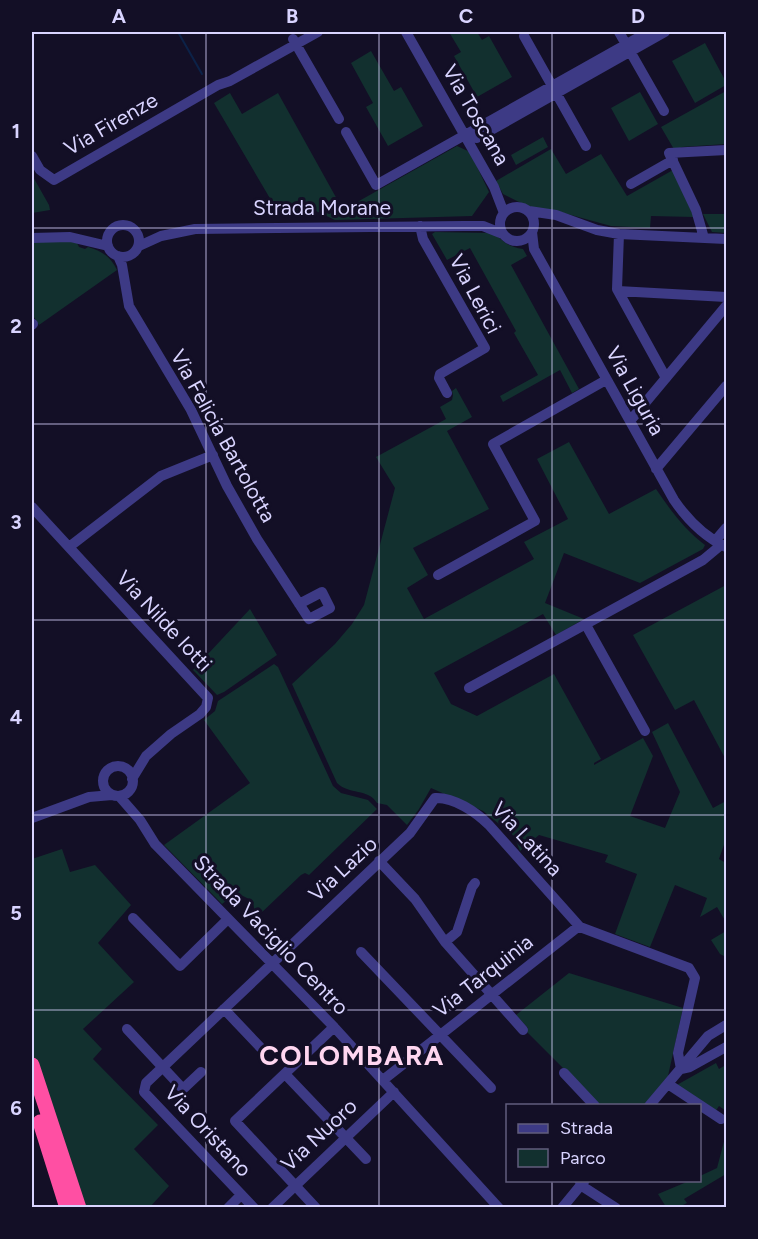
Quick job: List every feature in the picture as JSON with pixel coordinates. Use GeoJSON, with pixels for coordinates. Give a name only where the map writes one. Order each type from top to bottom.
{"type":"FeatureCollection","features":[{"type":"Feature","properties":{"kind":"highway"},"geometry":{"type":"LineString","coordinates":[[32,1065],[79,1208]]}},
{"type":"Feature","properties":{"kind":"highway"},"geometry":{"type":"LineString","coordinates":[[32,1097],[67,1208]]}},
{"type":"Feature","properties":{"kind":"street","name":"Via Firenze"},"geometry":{"type":"LineString","coordinates":[[32,156],[40,170],[54,180],[230,81],[294,41],[304,32]]}},
{"type":"Feature","properties":{"kind":"street","name":"Via Firenze"},"geometry":{"type":"LineString","coordinates":[[294,41],[318,32]]}},
{"type":"Feature","properties":{"kind":"street","name":"Via Toscana"},"geometry":{"type":"LineString","coordinates":[[406,32],[494,187],[506,200],[518,207]]}},
{"type":"Feature","properties":{"kind":"street"},"geometry":{"type":"LineString","coordinates":[[619,32],[664,111]]}},
{"type":"Feature","properties":{"kind":"street"},"geometry":{"type":"LineString","coordinates":[[628,48],[648,32]]}},
{"type":"Feature","properties":{"kind":"street"},"geometry":{"type":"LineString","coordinates":[[346,132],[376,185],[628,48],[665,32]]}},
{"type":"Feature","properties":{"kind":"street"},"geometry":{"type":"LineString","coordinates":[[524,36],[586,146]]}},
{"type":"Feature","properties":{"kind":"street"},"geometry":{"type":"LineString","coordinates":[[294,41],[339,119]]}},
{"type":"Feature","properties":{"kind":"street"},"geometry":{"type":"LineString","coordinates":[[704,238],[696,210],[669,153],[726,150]]}},
{"type":"Feature","properties":{"kind":"street"},"geometry":{"type":"LineString","coordinates":[[631,184],[673,160]]}},
{"type":"Feature","properties":{"kind":"street","name":"Via Toscana"},"geometry":{"type":"LineString","coordinates":[[494,187],[502,215]]}},
{"type":"Feature","properties":{"kind":"street"},"geometry":{"type":"LineString","coordinates":[[563,218],[545,221],[529,236],[520,240],[513,240],[503,234],[500,223],[502,215],[508,209],[518,207],[563,218],[597,230],[619,234],[726,239]]}},
{"type":"Feature","properties":{"kind":"street"},"geometry":{"type":"LineString","coordinates":[[529,211],[534,220],[533,230]]}},
{"type":"Feature","properties":{"kind":"street","name":"Strada Morane"},"geometry":{"type":"LineString","coordinates":[[483,226],[502,215]]}},
{"type":"Feature","properties":{"kind":"street"},"geometry":{"type":"LineString","coordinates":[[122,226],[131,228],[136,245],[123,257],[110,250],[108,241],[116,227],[122,226]]}},
{"type":"Feature","properties":{"kind":"street","name":"Via Lerici"},"geometry":{"type":"LineString","coordinates":[[420,226],[423,239],[484,348],[440,374],[439,378],[447,393]]}},
{"type":"Feature","properties":{"kind":"street","name":"Strada Morane"},"geometry":{"type":"LineString","coordinates":[[136,245],[161,236],[195,229],[483,226],[503,234]]}},
{"type":"Feature","properties":{"kind":"street","name":"Via Liguria"},"geometry":{"type":"LineString","coordinates":[[533,230],[534,249],[681,511],[721,544]]}},
{"type":"Feature","properties":{"kind":"street"},"geometry":{"type":"LineString","coordinates":[[619,234],[618,291],[666,378]]}},
{"type":"Feature","properties":{"kind":"street"},"geometry":{"type":"LineString","coordinates":[[32,238],[57,236],[108,241]]}},
{"type":"Feature","properties":{"kind":"street","name":"Via Liguria"},"geometry":{"type":"LineString","coordinates":[[520,240],[534,249]]}},
{"type":"Feature","properties":{"kind":"street","name":"Via Felicia Bartolotta"},"geometry":{"type":"LineString","coordinates":[[126,282],[128,266],[136,245]]}},
{"type":"Feature","properties":{"kind":"street","name":"Via Felicia Bartolotta"},"geometry":{"type":"LineString","coordinates":[[118,256],[126,282],[129,306],[191,410],[257,539],[299,603]]}},
{"type":"Feature","properties":{"kind":"street"},"geometry":{"type":"LineString","coordinates":[[618,291],[726,297]]}},
{"type":"Feature","properties":{"kind":"street"},"geometry":{"type":"LineString","coordinates":[[630,421],[726,306]]}},
{"type":"Feature","properties":{"kind":"street"},"geometry":{"type":"LineString","coordinates":[[438,575],[536,521],[493,444],[606,380]]}},
{"type":"Feature","properties":{"kind":"street"},"geometry":{"type":"LineString","coordinates":[[656,469],[726,386]]}},
{"type":"Feature","properties":{"kind":"street"},"geometry":{"type":"LineString","coordinates":[[69,547],[161,476],[213,456]]}},
{"type":"Feature","properties":{"kind":"street","name":"Via Nilde Iotti"},"geometry":{"type":"LineString","coordinates":[[32,507],[208,698],[209,702],[200,714],[171,734],[146,756],[121,767]]}},
{"type":"Feature","properties":{"kind":"street"},"geometry":{"type":"LineString","coordinates":[[469,688],[704,560],[721,544],[726,528]]}},
{"type":"Feature","properties":{"kind":"street"},"geometry":{"type":"LineString","coordinates":[[586,625],[645,731]]}},
{"type":"Feature","properties":{"kind":"street","name":"Via Nilde Iotti"},"geometry":{"type":"LineString","coordinates":[[131,783],[146,756]]}},
{"type":"Feature","properties":{"kind":"street"},"geometry":{"type":"LineString","coordinates":[[32,818],[88,797],[126,793],[131,783],[129,772],[121,767],[111,768],[88,797]]}},
{"type":"Feature","properties":{"kind":"street"},"geometry":{"type":"LineString","coordinates":[[103,778],[104,787],[116,795]]}},
{"type":"Feature","properties":{"kind":"street","name":"Strada Vaciglio Centro"},"geometry":{"type":"LineString","coordinates":[[131,783],[141,820]]}},
{"type":"Feature","properties":{"kind":"street","name":"Strada Vaciglio Centro"},"geometry":{"type":"LineString","coordinates":[[116,795],[141,820],[155,844],[334,1028],[499,1208]]}},
{"type":"Feature","properties":{"kind":"street","name":"Via Lazio"},"geometry":{"type":"LineString","coordinates":[[272,963],[410,833],[435,798]]}},
{"type":"Feature","properties":{"kind":"street","name":"Via Latina"},"geometry":{"type":"LineString","coordinates":[[435,798],[442,798],[475,812],[482,818],[579,926]]}},
{"type":"Feature","properties":{"kind":"street"},"geometry":{"type":"LineString","coordinates":[[379,861],[415,899],[445,942],[523,1030]]}},
{"type":"Feature","properties":{"kind":"street"},"geometry":{"type":"LineString","coordinates":[[445,942],[457,932],[475,883]]}},
{"type":"Feature","properties":{"kind":"street"},"geometry":{"type":"LineString","coordinates":[[133,918],[180,966],[228,919]]}},
{"type":"Feature","properties":{"kind":"street"},"geometry":{"type":"LineString","coordinates":[[579,926],[689,968],[695,978],[678,1053],[681,1069]]}},
{"type":"Feature","properties":{"kind":"street","name":"Via Tarquinia"},"geometry":{"type":"LineString","coordinates":[[383,1080],[579,926]]}},
{"type":"Feature","properties":{"kind":"street"},"geometry":{"type":"LineString","coordinates":[[361,951],[491,1088]]}},
{"type":"Feature","properties":{"kind":"street","name":"Via Oristano"},"geometry":{"type":"LineString","coordinates":[[254,1208],[144,1092],[146,1083],[272,963]]}},
{"type":"Feature","properties":{"kind":"street"},"geometry":{"type":"LineString","coordinates":[[224,1009],[260,1047]]}},
{"type":"Feature","properties":{"kind":"street"},"geometry":{"type":"LineString","coordinates":[[651,1104],[710,1035],[726,1024]]}},
{"type":"Feature","properties":{"kind":"street"},"geometry":{"type":"LineString","coordinates":[[316,1208],[235,1121],[334,1028]]}},
{"type":"Feature","properties":{"kind":"street","name":"Via Oristano"},"geometry":{"type":"LineString","coordinates":[[127,1029],[183,1089],[201,1072]]}},
{"type":"Feature","properties":{"kind":"street"},"geometry":{"type":"LineString","coordinates":[[681,1069],[690,1067],[726,1047]]}},
{"type":"Feature","properties":{"kind":"street"},"geometry":{"type":"LineString","coordinates":[[564,1073],[593,1104]]}},
{"type":"Feature","properties":{"kind":"street"},"geometry":{"type":"LineString","coordinates":[[285,1074],[366,1159]]}},
{"type":"Feature","properties":{"kind":"street"},"geometry":{"type":"LineString","coordinates":[[668,1084],[698,1104]]}},
{"type":"Feature","properties":{"kind":"street","name":"Via Nuoro"},"geometry":{"type":"LineString","coordinates":[[272,1208],[394,1092]]}},
{"type":"Feature","properties":{"kind":"street"},"geometry":{"type":"LineString","coordinates":[[701,1106],[721,1119]]}},
{"type":"Feature","properties":{"kind":"street"},"geometry":{"type":"LineString","coordinates":[[562,1208],[582,1182],[616,1208]]}},
{"type":"Feature","properties":{"kind":"street","name":"Via Oristano"},"geometry":{"type":"LineString","coordinates":[[228,1208],[241,1195]]}},
{"type":"Feature","properties":{"kind":"green space"},"geometry":{"type":"Polygon","coordinates":[[[449,32],[477,32],[482,40],[489,36],[512,77],[477,97],[454,56],[461,52],[449,32]]]}},
{"type":"Feature","properties":{"kind":"green space"},"geometry":{"type":"Polygon","coordinates":[[[705,43],[726,85],[695,103],[672,61],[705,43]]]}},
{"type":"Feature","properties":{"kind":"green space"},"geometry":{"type":"Polygon","coordinates":[[[371,51],[394,91],[401,87],[423,126],[388,146],[366,107],[373,103],[351,63],[371,51]]]}},
{"type":"Feature","properties":{"kind":"green space"},"geometry":{"type":"Polygon","coordinates":[[[726,91],[726,144],[682,147],[675,151],[661,127],[726,91]]]}},
{"type":"Feature","properties":{"kind":"green space"},"geometry":{"type":"Polygon","coordinates":[[[640,92],[658,124],[629,141],[611,108],[640,92]]]}},
{"type":"Feature","properties":{"kind":"green space"},"geometry":{"type":"Polygon","coordinates":[[[230,93],[242,114],[278,93],[343,210],[457,146],[470,152],[489,192],[472,216],[335,220],[316,211],[278,212],[214,103],[230,93]]]}},
{"type":"Feature","properties":{"kind":"green space"},"geometry":{"type":"Polygon","coordinates":[[[543,137],[548,147],[516,165],[511,155],[543,137]]]}},
{"type":"Feature","properties":{"kind":"green space"},"geometry":{"type":"Polygon","coordinates":[[[551,149],[566,174],[601,154],[627,196],[673,170],[694,217],[651,216],[650,228],[611,226],[560,212],[535,210],[503,194],[496,181],[551,149]]]}},
{"type":"Feature","properties":{"kind":"green space"},"geometry":{"type":"Polygon","coordinates":[[[32,175],[49,205],[50,210],[32,213],[32,175]]]}},
{"type":"Feature","properties":{"kind":"green space"},"geometry":{"type":"Polygon","coordinates":[[[703,214],[726,214],[726,233],[712,232],[703,214]]]}},
{"type":"Feature","properties":{"kind":"green space"},"geometry":{"type":"Polygon","coordinates":[[[435,232],[489,233],[512,246],[523,249],[527,256],[511,265],[579,389],[572,393],[560,370],[503,402],[500,396],[538,375],[470,248],[447,260],[432,234],[435,232]]]}},
{"type":"Feature","properties":{"kind":"green space"},"geometry":{"type":"Polygon","coordinates":[[[62,240],[102,253],[112,261],[117,270],[39,325],[32,314],[32,243],[62,240]]]}},
{"type":"Feature","properties":{"kind":"green space"},"geometry":{"type":"Polygon","coordinates":[[[456,388],[472,417],[447,431],[489,509],[413,548],[428,575],[407,588],[424,619],[534,559],[524,542],[568,519],[537,459],[569,442],[609,514],[656,489],[678,519],[705,545],[703,549],[640,583],[564,553],[545,603],[584,619],[556,635],[543,614],[434,673],[451,704],[477,716],[554,674],[601,759],[594,765],[643,738],[653,756],[630,816],[665,828],[680,792],[652,732],[668,723],[713,808],[726,801],[726,839],[719,859],[726,863],[726,922],[717,907],[700,917],[707,898],[675,885],[650,947],[615,934],[637,874],[605,862],[608,855],[539,835],[520,851],[514,836],[483,811],[431,788],[407,825],[387,805],[377,803],[369,795],[347,789],[337,783],[292,684],[335,644],[364,605],[395,488],[376,457],[446,419],[440,407],[452,400],[452,391],[456,388]]]}},
{"type":"Feature","properties":{"kind":"green space"},"geometry":{"type":"Polygon","coordinates":[[[726,585],[726,760],[694,700],[675,710],[633,635],[726,585]]]}},
{"type":"Feature","properties":{"kind":"green space"},"geometry":{"type":"Polygon","coordinates":[[[250,609],[277,655],[217,695],[193,670],[250,609]]]}},
{"type":"Feature","properties":{"kind":"green space"},"geometry":{"type":"Polygon","coordinates":[[[274,664],[278,667],[333,786],[341,793],[368,800],[377,809],[309,875],[305,873],[301,875],[259,915],[255,915],[253,901],[241,895],[231,897],[222,904],[164,845],[250,783],[204,720],[215,711],[218,701],[274,664]]]}},
{"type":"Feature","properties":{"kind":"green space"},"geometry":{"type":"Polygon","coordinates":[[[62,849],[70,872],[95,865],[131,905],[98,943],[134,982],[83,1029],[102,1049],[93,1059],[158,1125],[134,1149],[169,1186],[150,1207],[85,1207],[32,1054],[32,859],[62,849]]]}},
{"type":"Feature","properties":{"kind":"green space"},"geometry":{"type":"Polygon","coordinates":[[[726,931],[726,957],[720,954],[711,940],[726,931]]]}},
{"type":"Feature","properties":{"kind":"green space"},"geometry":{"type":"Polygon","coordinates":[[[569,973],[683,1008],[668,1076],[645,1104],[599,1104],[525,1030],[528,1028],[516,1015],[569,973]]]}},
{"type":"Feature","properties":{"kind":"green space"},"geometry":{"type":"Polygon","coordinates":[[[716,1063],[719,1069],[724,1066],[726,1070],[726,1111],[719,1106],[715,1112],[675,1086],[716,1063]]]}},
{"type":"Feature","properties":{"kind":"green space"},"geometry":{"type":"Polygon","coordinates":[[[726,1134],[726,1174],[684,1199],[687,1203],[679,1207],[666,1207],[658,1194],[687,1182],[701,1182],[701,1176],[717,1168],[726,1134]]]}},
{"type":"Feature","properties":{"kind":"waterway"},"geometry":{"type":"LineString","coordinates":[[178,32],[202,74]]}},
{"type":"Feature","properties":{"kind":"district","name":"COLOMBARA"},"geometry":{"type":"Point","coordinates":[352,1056]}}]}
